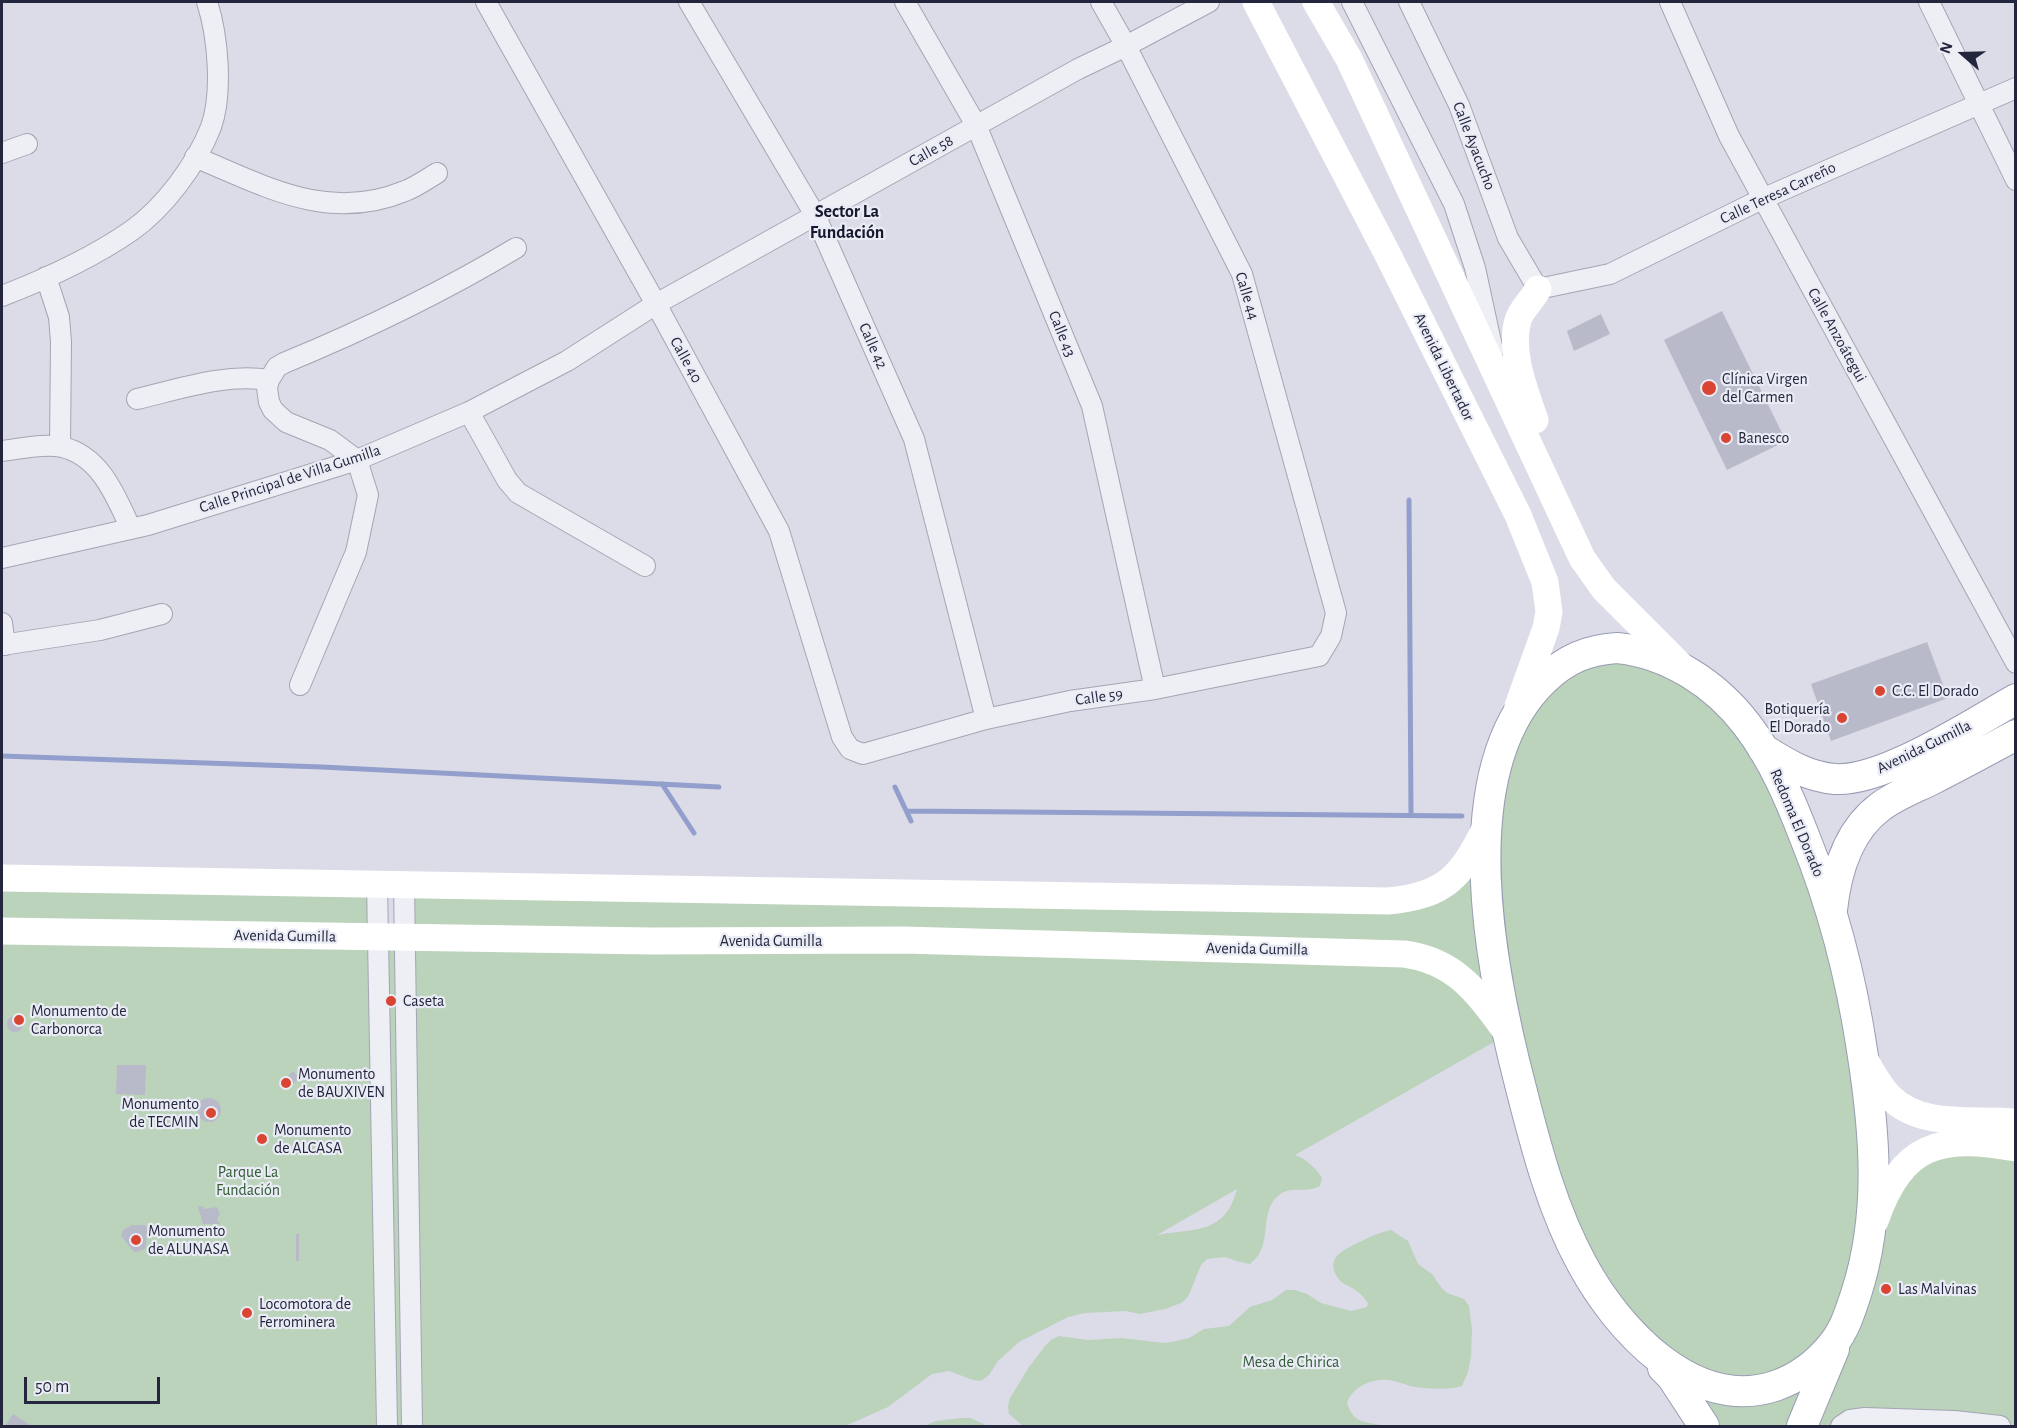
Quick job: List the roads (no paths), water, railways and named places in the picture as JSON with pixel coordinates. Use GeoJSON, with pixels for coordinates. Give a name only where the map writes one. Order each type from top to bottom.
{"type":"FeatureCollection","features":[{"type":"Feature","properties":{"kind":"main road","name":"Avenida Libertador"},"geometry":{"type":"LineString","coordinates":[[1256,2],[1398,274],[1518,515],[1545,582],[1549,612],[1546,628],[1541,647],[1502,746]]}},
{"type":"Feature","properties":{"kind":"main road"},"geometry":{"type":"LineString","coordinates":[[1316,2],[1349,59],[1582,558],[1616,602],[1686,671]]}},
{"type":"Feature","properties":{"kind":"main road"},"geometry":{"type":"LineString","coordinates":[[1538,289],[1518,319],[1516,355],[1524,390],[1549,458],[1561,511]]}},
{"type":"Feature","properties":{"kind":"main road","name":"Redoma El Dorado"},"geometry":{"type":"LineString","coordinates":[[1617,648],[1633,649],[1667,660],[1686,671],[1729,704],[1745,722],[1763,749],[1788,796],[1832,910],[1850,985],[1863,1058],[1875,1165],[1870,1234],[1859,1284],[1841,1333],[1816,1363],[1797,1377],[1751,1391],[1722,1390],[1682,1374],[1637,1339],[1598,1291],[1566,1232],[1531,1128],[1508,1034],[1495,967],[1490,925],[1486,873],[1487,825],[1493,783],[1502,746],[1516,715],[1526,700],[1557,668],[1586,652],[1617,648]]}},
{"type":"Feature","properties":{"kind":"main road","name":"Avenida Gumilla"},"geometry":{"type":"LineString","coordinates":[[1763,749],[1791,766],[1819,777],[1841,779],[1861,776],[1890,766],[1936,744],[2016,699]]}},
{"type":"Feature","properties":{"kind":"main road","name":"Avenida Gumilla"},"geometry":{"type":"LineString","coordinates":[[1832,910],[1834,885],[1841,866],[1856,834],[1872,814],[1891,800],[2016,735]]}},
{"type":"Feature","properties":{"kind":"main road"},"geometry":{"type":"LineString","coordinates":[[2,878],[1388,901],[1422,896],[1436,891],[1450,881],[1464,866],[1487,825]]}},
{"type":"Feature","properties":{"kind":"main road","name":"Avenida Gumilla"},"geometry":{"type":"LineString","coordinates":[[2,931],[651,941],[904,940],[1404,954],[1430,960],[1456,973],[1471,986],[1508,1034]]}},
{"type":"Feature","properties":{"kind":"main road"},"geometry":{"type":"LineString","coordinates":[[1863,1058],[1890,1098],[1919,1116],[2016,1122]]}},
{"type":"Feature","properties":{"kind":"main road"},"geometry":{"type":"LineString","coordinates":[[1870,1234],[1882,1200],[1892,1182],[1918,1155],[1944,1144],[1960,1142],[2016,1148]]}},
{"type":"Feature","properties":{"kind":"main road"},"geometry":{"type":"LineString","coordinates":[[1802,1426],[1841,1333]]}},
{"type":"Feature","properties":{"kind":"main road"},"geometry":{"type":"LineString","coordinates":[[1637,1339],[1672,1377],[1704,1426]]}},
{"type":"Feature","properties":{"kind":"street"},"geometry":{"type":"LineString","coordinates":[[2,296],[85,258],[132,230],[168,198],[195,157],[211,126],[217,90],[218,56],[207,2]]}},
{"type":"Feature","properties":{"kind":"street","name":"Calle 40"},"geometry":{"type":"LineString","coordinates":[[486,2],[656,304],[779,531],[842,737]]}},
{"type":"Feature","properties":{"kind":"street","name":"Calle 42"},"geometry":{"type":"LineString","coordinates":[[689,2],[815,215],[914,439],[986,719]]}},
{"type":"Feature","properties":{"kind":"street","name":"Calle 43"},"geometry":{"type":"LineString","coordinates":[[905,2],[976,125],[1092,406],[1155,689]]}},
{"type":"Feature","properties":{"kind":"street","name":"Calle 44"},"geometry":{"type":"LineString","coordinates":[[1101,2],[1126,46],[1242,274],[1336,613]]}},
{"type":"Feature","properties":{"kind":"street","name":"Calle 58"},"geometry":{"type":"LineString","coordinates":[[656,304],[1078,69],[1209,2]]}},
{"type":"Feature","properties":{"kind":"street","name":"Calle Ayacucho"},"geometry":{"type":"LineString","coordinates":[[1410,2],[1460,105],[1508,238],[1538,289]]}},
{"type":"Feature","properties":{"kind":"street","name":"Calle Anzoátegui"},"geometry":{"type":"LineString","coordinates":[[1670,2],[1729,136],[1762,200],[2016,663]]}},
{"type":"Feature","properties":{"kind":"street"},"geometry":{"type":"LineString","coordinates":[[1929,2],[2016,180]]}},
{"type":"Feature","properties":{"kind":"street"},"geometry":{"type":"LineString","coordinates":[[1359,4],[1454,204],[1475,268],[1498,375]]}},
{"type":"Feature","properties":{"kind":"street","name":"Calle Teresa Carreño"},"geometry":{"type":"LineString","coordinates":[[1538,289],[1610,274],[1762,200],[2016,88]]}},
{"type":"Feature","properties":{"kind":"street"},"geometry":{"type":"LineString","coordinates":[[2,153],[27,144]]}},
{"type":"Feature","properties":{"kind":"street"},"geometry":{"type":"LineString","coordinates":[[195,157],[280,193],[307,201],[345,204],[407,191],[437,172]]}},
{"type":"Feature","properties":{"kind":"street"},"geometry":{"type":"LineString","coordinates":[[300,685],[356,552],[368,495],[357,460],[330,440],[294,427],[279,417],[269,402],[267,388],[269,380],[277,367],[284,363],[406,309],[463,280],[516,248]]}},
{"type":"Feature","properties":{"kind":"street"},"geometry":{"type":"LineString","coordinates":[[46,277],[59,317],[61,342],[60,446]]}},
{"type":"Feature","properties":{"kind":"street","name":"Calle Principal de Villa Gumilla"},"geometry":{"type":"LineString","coordinates":[[2,558],[131,529],[357,460],[469,412],[567,361],[656,304]]}},
{"type":"Feature","properties":{"kind":"street"},"geometry":{"type":"LineString","coordinates":[[137,399],[228,379],[248,377],[269,380]]}},
{"type":"Feature","properties":{"kind":"street"},"geometry":{"type":"LineString","coordinates":[[469,412],[507,480],[518,493],[645,566]]}},
{"type":"Feature","properties":{"kind":"street"},"geometry":{"type":"LineString","coordinates":[[2,451],[60,446],[87,459],[109,484],[131,529]]}},
{"type":"Feature","properties":{"kind":"street","name":"Calle 59"},"geometry":{"type":"LineString","coordinates":[[842,737],[850,749],[863,754],[986,719],[1070,701],[1155,689],[1319,656],[1330,636],[1336,613]]}},
{"type":"Feature","properties":{"kind":"street"},"geometry":{"type":"LineString","coordinates":[[2,623],[3,645],[100,630],[162,614]]}},
{"type":"Feature","properties":{"kind":"street"},"geometry":{"type":"LineString","coordinates":[[391,884],[412,1426]]}},
{"type":"Feature","properties":{"kind":"street"},"geometry":{"type":"LineString","coordinates":[[387,1426],[392,937]]}},
{"type":"Feature","properties":{"kind":"street"},"geometry":{"type":"LineString","coordinates":[[1841,1426],[1850,1420],[1865,1418],[1954,1421],[2000,1426]]}},
{"type":"Feature","properties":{"kind":"waterway"},"geometry":{"type":"LineString","coordinates":[[1409,500],[1411,815]]}},
{"type":"Feature","properties":{"kind":"waterway"},"geometry":{"type":"LineString","coordinates":[[2,756],[322,767],[719,787]]}},
{"type":"Feature","properties":{"kind":"waterway"},"geometry":{"type":"LineString","coordinates":[[662,784],[694,833]]}},
{"type":"Feature","properties":{"kind":"waterway"},"geometry":{"type":"LineString","coordinates":[[895,787],[911,821]]}},
{"type":"Feature","properties":{"kind":"waterway"},"geometry":{"type":"LineString","coordinates":[[907,811],[1462,816]]}},
{"type":"Feature","properties":{"kind":"place","name":"Clínica Virgen del Carmen"},"geometry":{"type":"Point","coordinates":[1709,388]}},
{"type":"Feature","properties":{"kind":"place","name":"Banesco"},"geometry":{"type":"Point","coordinates":[1726,438]}},
{"type":"Feature","properties":{"kind":"place","name":"C.C. El Dorado"},"geometry":{"type":"Point","coordinates":[1880,691]}},
{"type":"Feature","properties":{"kind":"place","name":"Botiquería El Dorado"},"geometry":{"type":"Point","coordinates":[1842,718]}},
{"type":"Feature","properties":{"kind":"place","name":"Caseta"},"geometry":{"type":"Point","coordinates":[391,1001]}},
{"type":"Feature","properties":{"kind":"place","name":"Monumento de Carbonorca"},"geometry":{"type":"Point","coordinates":[19,1020]}},
{"type":"Feature","properties":{"kind":"place","name":"Monumento de BAUXIVEN"},"geometry":{"type":"Point","coordinates":[286,1083]}},
{"type":"Feature","properties":{"kind":"place","name":"Monumento de TECMIN"},"geometry":{"type":"Point","coordinates":[211,1113]}},
{"type":"Feature","properties":{"kind":"place","name":"Monumento de ALCASA"},"geometry":{"type":"Point","coordinates":[262,1139]}},
{"type":"Feature","properties":{"kind":"place","name":"Monumento de ALUNASA"},"geometry":{"type":"Point","coordinates":[136,1240]}},
{"type":"Feature","properties":{"kind":"place","name":"Las Malvinas"},"geometry":{"type":"Point","coordinates":[1886,1289]}},
{"type":"Feature","properties":{"kind":"place","name":"Locomotora de Ferrominera"},"geometry":{"type":"Point","coordinates":[247,1313]}},
{"type":"Feature","properties":{"kind":"district","name":"Sector La Fundación"},"geometry":{"type":"Point","coordinates":[847,222]}},
{"type":"Feature","properties":{"kind":"park label","name":"Parque La Fundación"},"geometry":{"type":"Point","coordinates":[248,1181]}},
{"type":"Feature","properties":{"kind":"park label","name":"Mesa de Chirica"},"geometry":{"type":"Point","coordinates":[1291,1362]}}]}
